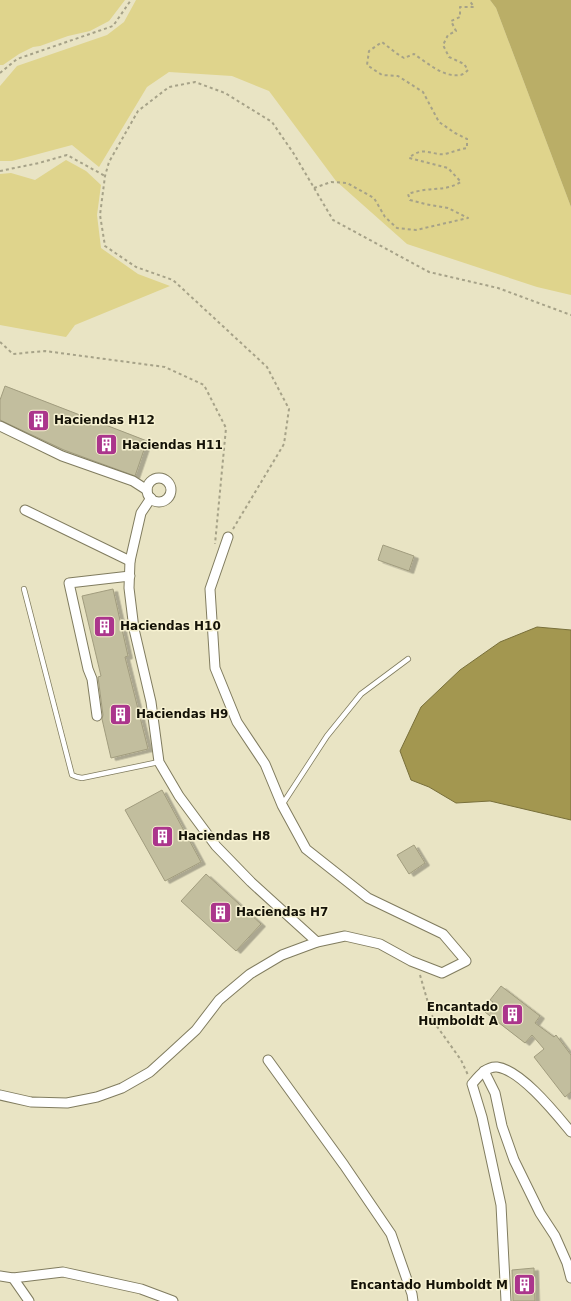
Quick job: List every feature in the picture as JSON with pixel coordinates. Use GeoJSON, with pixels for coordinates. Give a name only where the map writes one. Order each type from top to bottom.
{"type":"FeatureCollection","features":[{"type":"Feature","properties":{"kind":"street"},"geometry":{"type":"LineString","coordinates":[[0,426],[62,456],[134,481],[149,494],[141,513],[130,561],[129,588],[134,629],[151,702],[159,762],[179,796],[216,846],[251,882],[317,942]]}},
{"type":"Feature","properties":{"kind":"street"},"geometry":{"type":"LineString","coordinates":[[25,510],[130,561]]}},
{"type":"Feature","properties":{"kind":"street"},"geometry":{"type":"LineString","coordinates":[[0,1095],[31,1102],[67,1103],[122,1088],[150,1072],[196,1030],[219,1000],[250,974],[282,955],[317,942],[345,936],[380,944],[411,961],[442,973],[466,961],[443,934],[368,898],[306,849],[282,805],[265,764],[237,722],[214,668],[210,589],[228,537]]}},
{"type":"Feature","properties":{"kind":"street"},"geometry":{"type":"LineString","coordinates":[[97,716],[92,679],[88,669],[70,583],[130,576]]}},
{"type":"Feature","properties":{"kind":"street"},"geometry":{"type":"LineString","coordinates":[[268,1060],[344,1165],[391,1234],[412,1294],[413,1301]]}},
{"type":"Feature","properties":{"kind":"street"},"geometry":{"type":"LineString","coordinates":[[506,1301],[501,1205],[482,1117],[472,1084],[484,1071],[496,1067],[509,1072],[529,1086],[571,1132]]}},
{"type":"Feature","properties":{"kind":"street"},"geometry":{"type":"LineString","coordinates":[[484,1071],[495,1093],[502,1126],[514,1160],[540,1213],[556,1236],[567,1263],[571,1278]]}},
{"type":"Feature","properties":{"kind":"street"},"geometry":{"type":"LineString","coordinates":[[0,1276],[13,1278],[63,1272],[141,1288],[173,1301]]}},
{"type":"Feature","properties":{"kind":"street"},"geometry":{"type":"LineString","coordinates":[[13,1278],[29,1301]]}},
{"type":"Feature","properties":{"kind":"lane"},"geometry":{"type":"LineString","coordinates":[[24,589],[72,775],[77,778],[82,778],[159,762]]}},
{"type":"Feature","properties":{"kind":"lane"},"geometry":{"type":"LineString","coordinates":[[282,805],[327,736],[361,694],[408,659]]}},
{"type":"Feature","properties":{"kind":"path"},"geometry":{"type":"LineString","coordinates":[[0,73],[17,59],[113,26],[131,0]]}},
{"type":"Feature","properties":{"kind":"path"},"geometry":{"type":"LineString","coordinates":[[314,188],[331,182],[348,183],[374,198],[385,217],[397,228],[416,230],[468,218],[448,208],[410,200],[408,194],[424,190],[453,187],[461,182],[448,168],[409,158],[413,155],[426,151],[444,154],[467,148],[467,140],[439,122],[423,92],[398,76],[382,75],[367,64],[369,51],[382,42],[404,58],[414,54],[433,67],[447,74],[461,75],[468,70],[464,64],[448,57],[443,45],[448,35],[456,31],[451,21],[460,17],[460,7],[474,7],[469,0]]}},
{"type":"Feature","properties":{"kind":"path"},"geometry":{"type":"LineString","coordinates":[[228,537],[284,444],[289,409],[267,367],[173,280],[136,267],[105,246],[100,215],[105,176],[109,162],[138,111],[169,87],[195,82],[225,93],[272,122],[294,154],[333,220],[429,272],[498,288],[571,315]]}},
{"type":"Feature","properties":{"kind":"path"},"geometry":{"type":"LineString","coordinates":[[0,172],[67,155],[105,176]]}},
{"type":"Feature","properties":{"kind":"path"},"geometry":{"type":"LineString","coordinates":[[0,342],[13,354],[45,351],[165,367],[204,385],[226,428],[214,551]]}},
{"type":"Feature","properties":{"kind":"path"},"geometry":{"type":"LineString","coordinates":[[420,974],[436,1025],[461,1060],[472,1084]]}},
{"type":"Feature","properties":{"kind":"shaded area"},"geometry":{"type":"Polygon","coordinates":[[[0,0],[125,0],[109,21],[90,31],[33,47],[19,54],[3,65],[0,65],[0,0]]]}},
{"type":"Feature","properties":{"kind":"shaded area"},"geometry":{"type":"Polygon","coordinates":[[[136,0],[490,0],[496,8],[571,207],[571,295],[537,287],[407,244],[336,181],[269,91],[232,76],[169,72],[147,87],[99,167],[72,145],[12,161],[0,161],[0,86],[17,66],[107,35],[124,22],[136,0]]]}},
{"type":"Feature","properties":{"kind":"shaded area"},"geometry":{"type":"Polygon","coordinates":[[[490,0],[571,0],[571,207],[496,8],[490,0]]]}},
{"type":"Feature","properties":{"kind":"shaded area"},"geometry":{"type":"Polygon","coordinates":[[[66,160],[86,171],[101,185],[97,215],[101,248],[138,274],[170,286],[75,325],[66,337],[0,325],[0,174],[11,173],[35,180],[66,160]]]}},
{"type":"Feature","properties":{"kind":"shaded area"},"geometry":{"type":"Polygon","coordinates":[[[537,627],[571,630],[571,820],[490,801],[456,803],[429,787],[411,780],[400,751],[421,707],[460,670],[500,642],[537,627]]]}},
{"type":"Feature","properties":{"kind":"building"},"geometry":{"type":"Polygon","coordinates":[[[5,386],[147,441],[135,476],[64,450],[0,420],[0,400],[5,386]]]}},
{"type":"Feature","properties":{"kind":"building"},"geometry":{"type":"Polygon","coordinates":[[[383,545],[414,556],[409,571],[378,560],[383,545]]]}},
{"type":"Feature","properties":{"kind":"building"},"geometry":{"type":"Polygon","coordinates":[[[113,589],[128,656],[125,657],[148,749],[111,758],[102,719],[103,715],[98,677],[101,676],[82,596],[113,589]]]}},
{"type":"Feature","properties":{"kind":"building","name":"Haciendas H8"},"geometry":{"type":"Polygon","coordinates":[[[162,790],[201,862],[165,881],[125,810],[162,790]]]}},
{"type":"Feature","properties":{"kind":"building"},"geometry":{"type":"Polygon","coordinates":[[[414,845],[425,863],[409,874],[397,855],[414,845]]]}},
{"type":"Feature","properties":{"kind":"building","name":"Haciendas H7"},"geometry":{"type":"Polygon","coordinates":[[[206,874],[261,924],[236,951],[181,901],[206,874]]]}},
{"type":"Feature","properties":{"kind":"building"},"geometry":{"type":"Polygon","coordinates":[[[501,986],[540,1016],[535,1023],[554,1037],[556,1035],[571,1055],[571,1092],[565,1097],[534,1057],[544,1049],[532,1035],[525,1043],[485,1012],[493,1002],[490,1000],[501,986]]]}},
{"type":"Feature","properties":{"kind":"building","name":"Encantado Humboldt M"},"geometry":{"type":"Polygon","coordinates":[[[534,1268],[535,1301],[513,1301],[512,1270],[534,1268]]]}},
{"type":"Feature","properties":{"kind":"place","name":"Haciendas H12"},"geometry":{"type":"Point","coordinates":[38,420]}},
{"type":"Feature","properties":{"kind":"place","name":"Haciendas H11"},"geometry":{"type":"Point","coordinates":[106,445]}},
{"type":"Feature","properties":{"kind":"place","name":"Haciendas H10"},"geometry":{"type":"Point","coordinates":[105,626]}},
{"type":"Feature","properties":{"kind":"place","name":"Haciendas H9"},"geometry":{"type":"Point","coordinates":[120,714]}},
{"type":"Feature","properties":{"kind":"place","name":"Haciendas H8"},"geometry":{"type":"Point","coordinates":[163,836]}},
{"type":"Feature","properties":{"kind":"place","name":"Haciendas H7"},"geometry":{"type":"Point","coordinates":[221,912]}},
{"type":"Feature","properties":{"kind":"place","name":"Encantado Humboldt A"},"geometry":{"type":"Point","coordinates":[513,1014]}},
{"type":"Feature","properties":{"kind":"place","name":"Encantado Humboldt M"},"geometry":{"type":"Point","coordinates":[524,1285]}}]}
